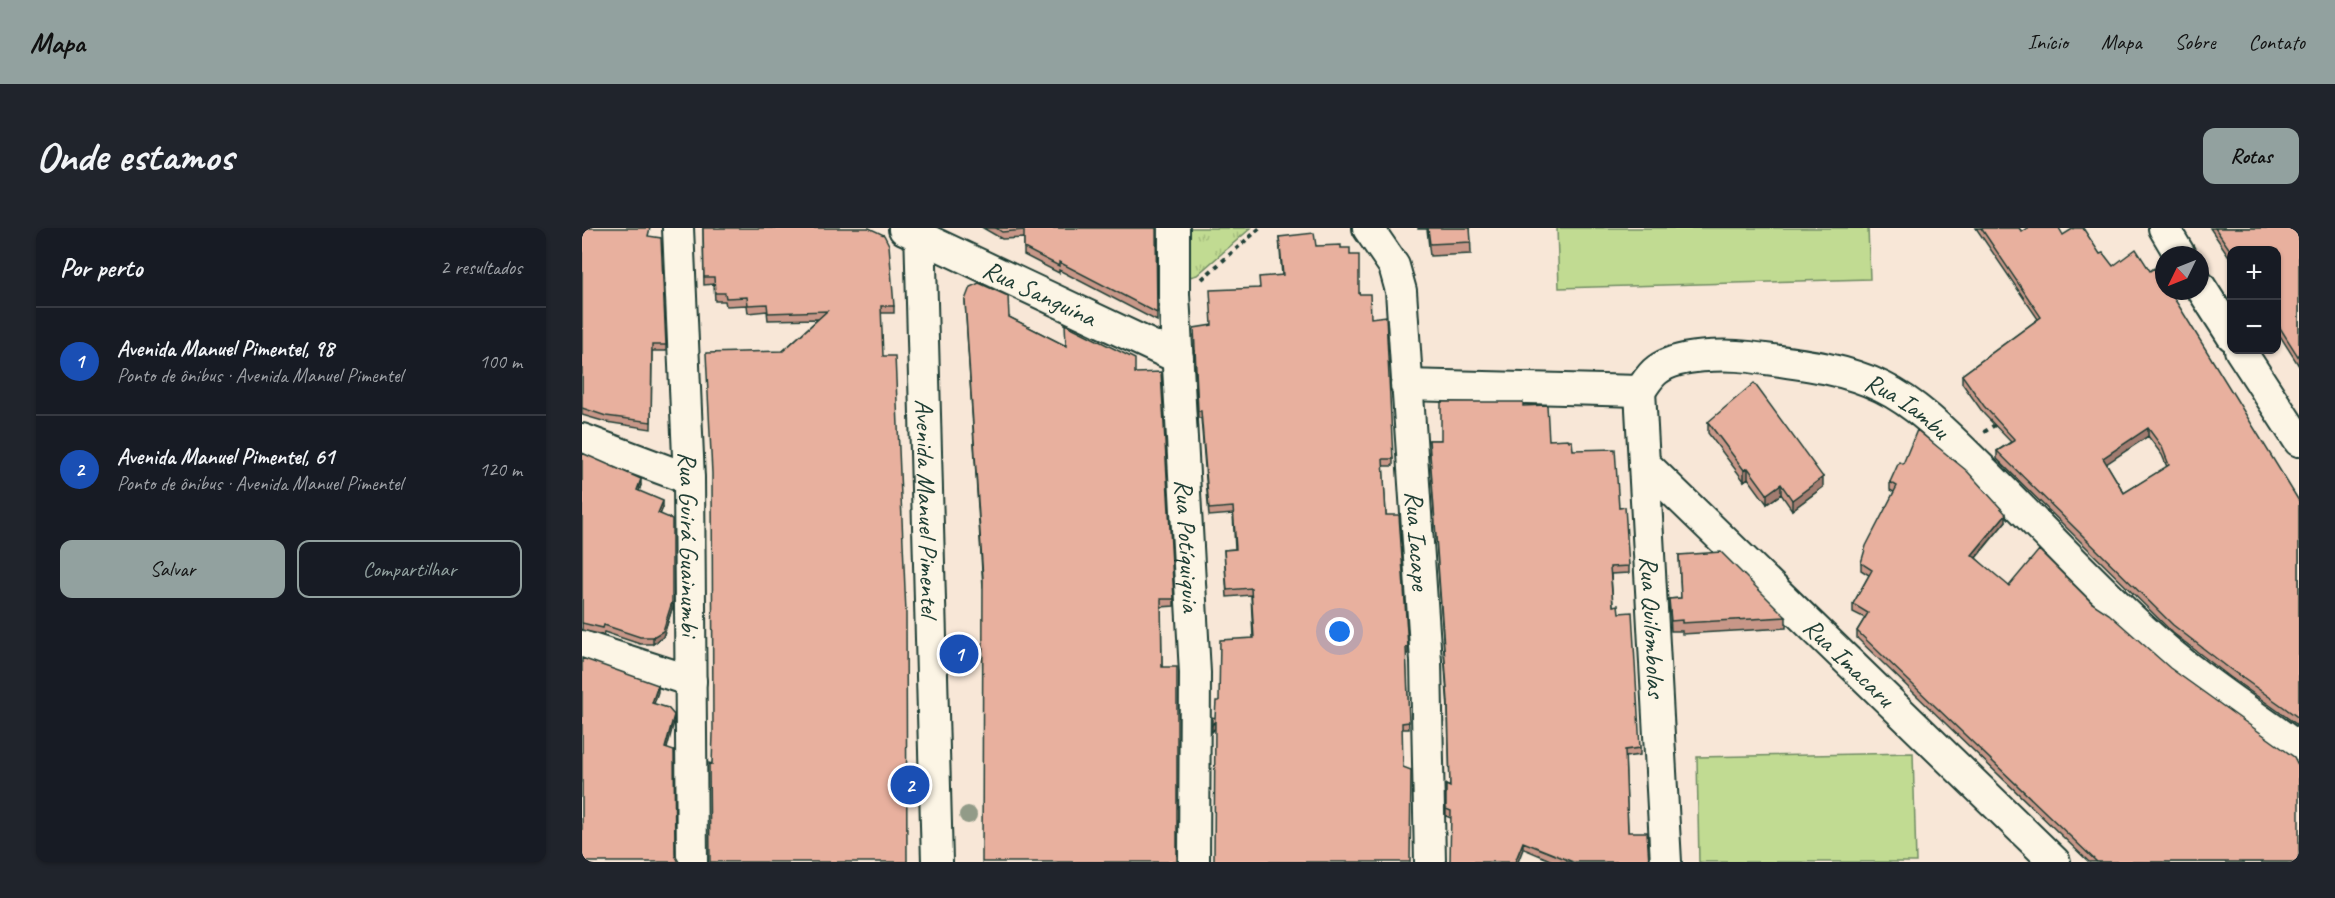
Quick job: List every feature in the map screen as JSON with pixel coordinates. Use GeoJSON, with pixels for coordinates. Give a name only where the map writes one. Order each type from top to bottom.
{"type":"FeatureCollection","features":[{"type":"Feature","properties":{"kind":"street","name":"Rua Guirá Guainumbi"},"geometry":{"type":"LineString","coordinates":[[678,228],[689,479],[692,862]]}},
{"type":"Feature","properties":{"kind":"street","name":"Rua Potíquiquia"},"geometry":{"type":"LineString","coordinates":[[1174,228],[1174,294],[1196,673],[1194,862]]}},
{"type":"Feature","properties":{"kind":"street","name":"Rua Iacape"},"geometry":{"type":"LineString","coordinates":[[1368,228],[1394,266],[1399,280],[1426,661],[1430,862]]}},
{"type":"Feature","properties":{"kind":"street"},"geometry":{"type":"LineString","coordinates":[[2164,228],[2175,246]]}},
{"type":"Feature","properties":{"kind":"street","name":"Rua Sanguína"},"geometry":{"type":"LineString","coordinates":[[913,231],[1178,358]]}},
{"type":"Feature","properties":{"kind":"street","name":"Avenida Manuel Pimentel"},"geometry":{"type":"LineString","coordinates":[[913,231],[937,862]]}},
{"type":"Feature","properties":{"kind":"street"},"geometry":{"type":"LineString","coordinates":[[2209,300],[2227,328]]}},
{"type":"Feature","properties":{"kind":"street"},"geometry":{"type":"LineString","coordinates":[[2243,354],[2299,441]]}},
{"type":"Feature","properties":{"kind":"street","name":"Rua Iambu"},"geometry":{"type":"LineString","coordinates":[[1640,391],[1658,369],[1698,357],[1738,356],[1808,365],[1854,375],[1882,387],[1911,404],[1962,448],[2146,632],[2215,687],[2299,748]]}},
{"type":"Feature","properties":{"kind":"street"},"geometry":{"type":"LineString","coordinates":[[1406,385],[1640,391]]}},
{"type":"Feature","properties":{"kind":"street","name":"Rua Quilombolas"},"geometry":{"type":"LineString","coordinates":[[1640,391],[1665,862]]}},
{"type":"Feature","properties":{"kind":"street"},"geometry":{"type":"LineString","coordinates":[[582,439],[689,479]]}},
{"type":"Feature","properties":{"kind":"street","name":"Rua Imacaru"},"geometry":{"type":"LineString","coordinates":[[1644,463],[2055,862]]}},
{"type":"Feature","properties":{"kind":"street"},"geometry":{"type":"LineString","coordinates":[[582,646],[691,681]]}},
{"type":"Feature","properties":{"kind":"path"},"geometry":{"type":"LineString","coordinates":[[1174,294],[1197,284],[1260,228]]}},
{"type":"Feature","properties":{"kind":"path"},"geometry":{"type":"LineString","coordinates":[[1962,448],[2000,421]]}},
{"type":"Feature","properties":{"kind":"green space"},"geometry":{"type":"Polygon","coordinates":[[[1182,228],[1251,228],[1197,275],[1186,278],[1182,228]]]}},
{"type":"Feature","properties":{"kind":"green space"},"geometry":{"type":"Polygon","coordinates":[[[1557,228],[1868,228],[1870,279],[1559,288],[1557,228]]]}},
{"type":"Feature","properties":{"kind":"green space"},"geometry":{"type":"Polygon","coordinates":[[[1913,753],[1916,862],[1699,862],[1697,757],[1913,753]]]}},
{"type":"Feature","properties":{"kind":"building"},"geometry":{"type":"Polygon","coordinates":[[[582,228],[650,228],[648,236],[661,238],[666,345],[652,345],[651,422],[606,416],[582,408],[582,228]]]}},
{"type":"Feature","properties":{"kind":"building"},"geometry":{"type":"Polygon","coordinates":[[[703,228],[869,228],[884,235],[889,245],[894,306],[881,306],[883,356],[895,356],[906,613],[907,862],[710,862],[709,763],[712,764],[713,734],[712,473],[706,353],[783,351],[827,311],[768,313],[767,304],[748,305],[747,297],[726,298],[725,293],[715,293],[714,277],[704,277],[703,228]]]}},
{"type":"Feature","properties":{"kind":"building"},"geometry":{"type":"Polygon","coordinates":[[[996,228],[1156,228],[1157,313],[1059,262],[1059,266],[1024,248],[1024,230],[1002,232],[996,228]]]}},
{"type":"Feature","properties":{"kind":"building"},"geometry":{"type":"Polygon","coordinates":[[[1428,228],[1470,228],[1471,242],[1430,244],[1428,228]]]}},
{"type":"Feature","properties":{"kind":"building"},"geometry":{"type":"Polygon","coordinates":[[[1981,228],[2019,228],[2022,232],[2028,228],[2059,228],[2063,235],[2074,228],[2083,228],[2100,254],[2103,253],[2113,266],[2136,249],[2150,271],[2155,270],[2155,300],[2175,300],[2299,501],[2299,718],[2173,625],[1997,451],[2015,440],[1984,406],[1962,375],[2041,317],[1981,228]],[[2148,428],[2103,458],[2124,493],[2169,465],[2162,447],[2148,428]]]}},
{"type":"Feature","properties":{"kind":"building"},"geometry":{"type":"Polygon","coordinates":[[[2215,228],[2299,228],[2299,358],[2281,329],[2281,246],[2227,246],[2215,228]]]}},
{"type":"Feature","properties":{"kind":"building"},"geometry":{"type":"Polygon","coordinates":[[[1314,233],[1316,246],[1341,245],[1341,248],[1350,248],[1350,255],[1359,255],[1359,294],[1370,294],[1371,318],[1386,316],[1393,459],[1383,459],[1386,515],[1399,515],[1408,647],[1406,647],[1409,722],[1402,723],[1403,767],[1411,770],[1410,862],[1214,862],[1215,721],[1212,725],[1212,717],[1215,718],[1216,701],[1219,701],[1220,640],[1254,638],[1251,588],[1227,590],[1224,550],[1236,549],[1233,507],[1209,509],[1201,411],[1198,411],[1194,328],[1212,325],[1210,290],[1260,288],[1259,277],[1283,275],[1279,237],[1314,233]]]}},
{"type":"Feature","properties":{"kind":"building"},"geometry":{"type":"Polygon","coordinates":[[[979,283],[1008,296],[1009,317],[1066,346],[1065,324],[1135,359],[1135,373],[1161,372],[1174,599],[1161,599],[1162,667],[1177,667],[1177,862],[982,862],[983,579],[965,300],[970,287],[979,283]]]}},
{"type":"Feature","properties":{"kind":"building"},"geometry":{"type":"Polygon","coordinates":[[[1754,383],[1823,477],[1792,500],[1781,484],[1767,494],[1748,468],[1744,470],[1708,422],[1754,383]]]}},
{"type":"Feature","properties":{"kind":"building"},"geometry":{"type":"Polygon","coordinates":[[[1441,402],[1523,402],[1523,406],[1547,405],[1549,440],[1568,439],[1572,441],[1573,450],[1615,449],[1619,508],[1625,507],[1629,566],[1610,567],[1613,606],[1618,605],[1619,613],[1632,612],[1640,748],[1625,750],[1628,832],[1647,832],[1649,862],[1573,862],[1523,842],[1515,862],[1450,862],[1451,811],[1446,809],[1446,785],[1450,787],[1448,702],[1429,440],[1441,440],[1441,402]]]}},
{"type":"Feature","properties":{"kind":"building"},"geometry":{"type":"Polygon","coordinates":[[[1917,430],[1967,471],[2006,514],[1972,555],[2009,586],[2039,550],[2092,603],[2109,614],[2170,668],[2294,757],[2299,767],[2299,862],[2097,862],[1857,631],[1868,613],[1853,604],[1872,570],[1861,563],[1866,546],[1897,486],[1890,482],[1899,462],[1903,464],[1917,430]]]}},
{"type":"Feature","properties":{"kind":"building"},"geometry":{"type":"Polygon","coordinates":[[[582,453],[641,479],[637,490],[663,501],[658,513],[672,519],[672,602],[663,631],[653,637],[640,637],[604,625],[603,628],[582,623],[582,453]]]}},
{"type":"Feature","properties":{"kind":"building"},"geometry":{"type":"Polygon","coordinates":[[[1721,552],[1786,617],[1682,623],[1682,620],[1671,621],[1669,599],[1681,598],[1679,555],[1721,552]]]}},
{"type":"Feature","properties":{"kind":"building"},"geometry":{"type":"Polygon","coordinates":[[[582,658],[658,685],[652,703],[668,708],[674,715],[665,748],[674,751],[675,855],[679,862],[582,862],[582,658]]]}},
{"type":"Feature","properties":{"kind":"place","name":"Avenida Manuel Pimentel, 98"},"geometry":{"type":"Point","coordinates":[959,654]}},
{"type":"Feature","properties":{"kind":"place","name":"Avenida Manuel Pimentel, 61"},"geometry":{"type":"Point","coordinates":[910,785]}}]}
